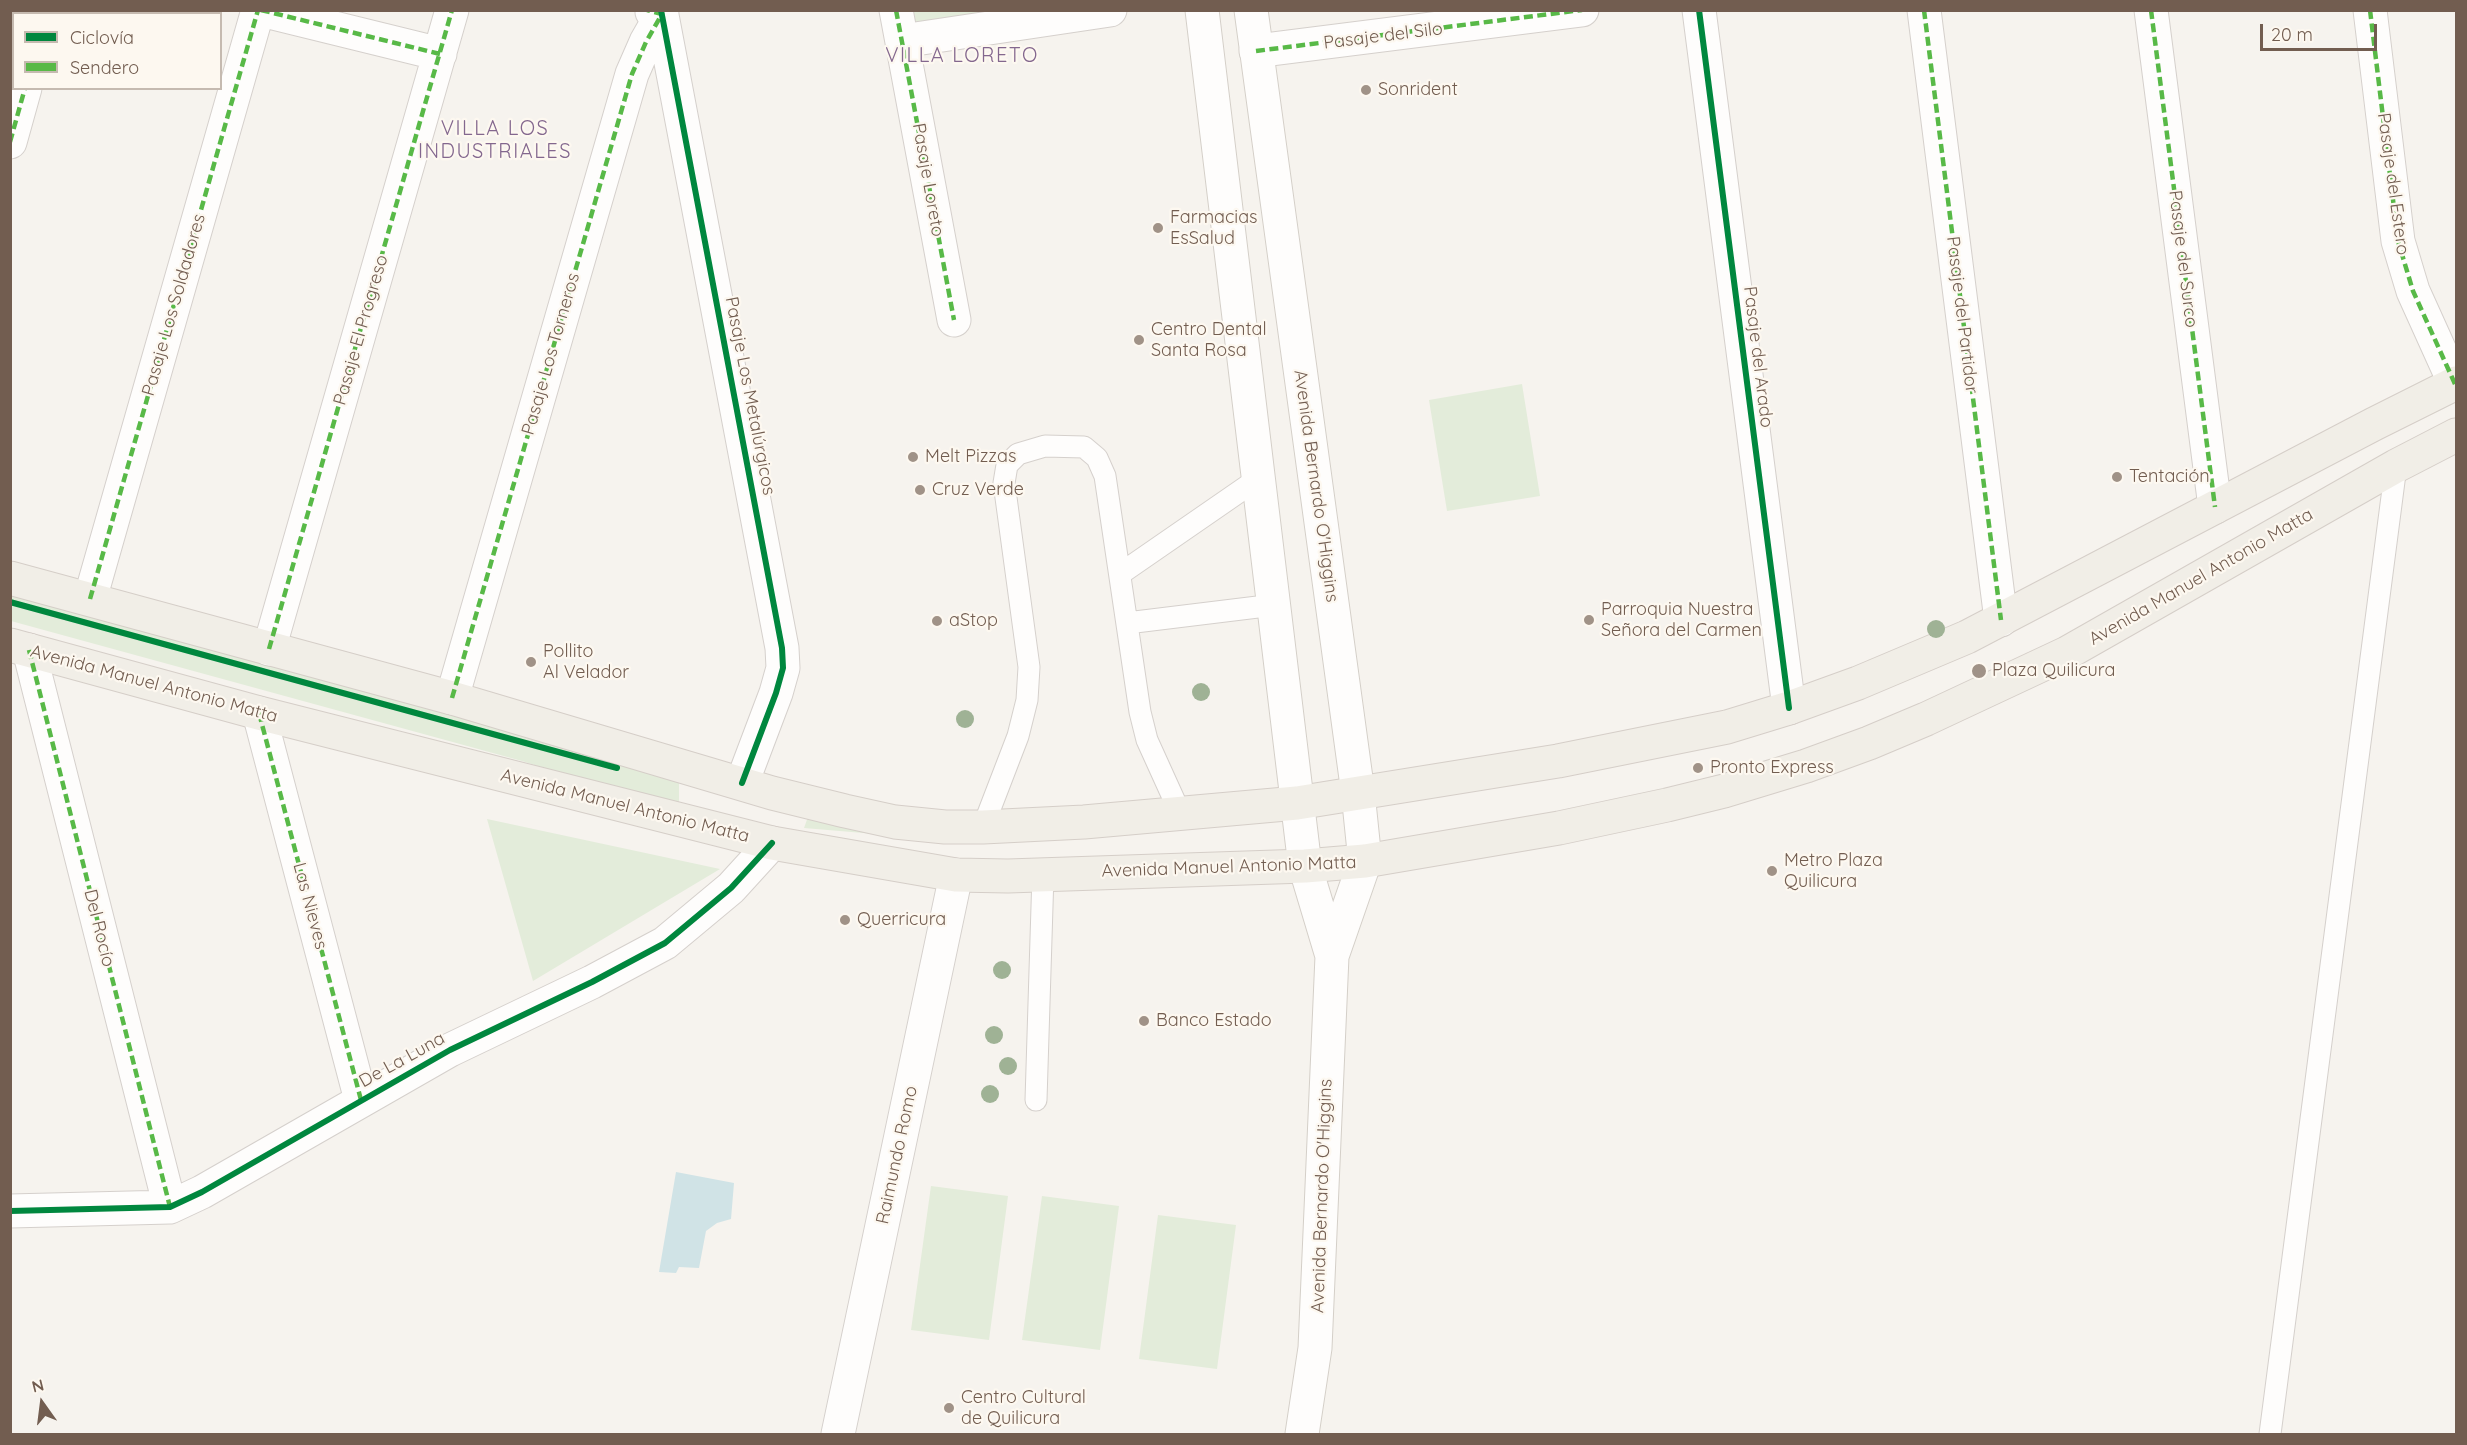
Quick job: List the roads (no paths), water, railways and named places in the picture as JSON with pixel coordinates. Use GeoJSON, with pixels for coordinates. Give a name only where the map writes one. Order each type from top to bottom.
{"type":"FeatureCollection","features":[{"type":"Feature","properties":{"kind":"main road"},"geometry":{"type":"LineString","coordinates":[[10,578],[452,698],[742,783],[895,822],[983,828],[1181,814],[1298,803],[1558,761],[1727,727],[1789,708],[1913,662],[2001,620],[2456,383]]}},
{"type":"Feature","properties":{"kind":"main road","name":"Avenida Manuel Antonio Matta"},"geometry":{"type":"LineString","coordinates":[[20,647],[259,713],[772,843],[956,875],[1305,866],[1365,861],[1560,828],[1666,805],[1724,791],[1806,766],[1869,742],[1926,719],[2067,654],[2396,466],[2457,435]]}},
{"type":"Feature","properties":{"kind":"street"},"geometry":{"type":"LineString","coordinates":[[259,10],[440,54]]}},
{"type":"Feature","properties":{"kind":"street","name":"Pasaje Los Soldadores"},"geometry":{"type":"LineString","coordinates":[[90,599],[259,10]]}},
{"type":"Feature","properties":{"kind":"street","name":"Pasaje El Progreso"},"geometry":{"type":"LineString","coordinates":[[269,649],[452,10]]}},
{"type":"Feature","properties":{"kind":"street","name":"Pasaje Loreto"},"geometry":{"type":"LineString","coordinates":[[954,320],[899,26],[1110,10]]}},
{"type":"Feature","properties":{"kind":"street","name":"Avenida Bernardo O'Higgins"},"geometry":{"type":"LineString","coordinates":[[1202,10],[1305,866],[1332,956]]}},
{"type":"Feature","properties":{"kind":"street","name":"Avenida Bernardo O'Higgins"},"geometry":{"type":"LineString","coordinates":[[1251,10],[1358,793],[1365,861],[1332,956],[1316,1348],[1302,1434]]}},
{"type":"Feature","properties":{"kind":"street","name":"Pasaje del Silo"},"geometry":{"type":"LineString","coordinates":[[1256,51],[1582,10]]}},
{"type":"Feature","properties":{"kind":"street","name":"Pasaje del Arado"},"geometry":{"type":"LineString","coordinates":[[1699,10],[1789,708]]}},
{"type":"Feature","properties":{"kind":"street","name":"Pasaje del Partidor"},"geometry":{"type":"LineString","coordinates":[[1924,10],[2001,620]]}},
{"type":"Feature","properties":{"kind":"street","name":"Pasaje del Surco"},"geometry":{"type":"LineString","coordinates":[[2151,10],[2215,507]]}},
{"type":"Feature","properties":{"kind":"street","name":"Pasaje del Estero"},"geometry":{"type":"LineString","coordinates":[[2370,10],[2398,241],[2413,291],[2456,383]]}},
{"type":"Feature","properties":{"kind":"street","name":"Pasaje Los Torneros"},"geometry":{"type":"LineString","coordinates":[[452,698],[632,74],[657,12]]}},
{"type":"Feature","properties":{"kind":"street","name":"Pasaje Los Metalúrgicos"},"geometry":{"type":"LineString","coordinates":[[657,12],[783,648],[783,668],[776,693],[742,783]]}},
{"type":"Feature","properties":{"kind":"street"},"geometry":{"type":"LineString","coordinates":[[10,142],[24,90]]}},
{"type":"Feature","properties":{"kind":"street","name":"Del Rocío"},"geometry":{"type":"LineString","coordinates":[[20,647],[170,1207]]}},
{"type":"Feature","properties":{"kind":"street","name":"Las Nieves"},"geometry":{"type":"LineString","coordinates":[[259,713],[361,1100]]}},
{"type":"Feature","properties":{"kind":"street","name":"De La Luna"},"geometry":{"type":"LineString","coordinates":[[10,1211],[170,1207],[202,1192],[450,1050],[592,982],[665,943],[731,888],[772,843]]}},
{"type":"Feature","properties":{"kind":"street","name":"Raimundo Romo"},"geometry":{"type":"LineString","coordinates":[[838,1434],[956,875]]}},
{"type":"Feature","properties":{"kind":"lane"},"geometry":{"type":"LineString","coordinates":[[983,828],[1018,736],[1027,700],[1029,667],[1004,483],[1007,465],[1018,454],[1045,446],[1084,447],[1097,458],[1106,476],[1140,712],[1147,740],[1181,814]]}},
{"type":"Feature","properties":{"kind":"lane"},"geometry":{"type":"LineString","coordinates":[[2270,1434],[2396,466]]}},
{"type":"Feature","properties":{"kind":"lane"},"geometry":{"type":"LineString","coordinates":[[1120,574],[1259,478]]}},
{"type":"Feature","properties":{"kind":"lane"},"geometry":{"type":"LineString","coordinates":[[1127,623],[1274,605]]}},
{"type":"Feature","properties":{"kind":"lane"},"geometry":{"type":"LineString","coordinates":[[1036,1100],[1043,874]]}},
{"type":"Feature","properties":{"kind":"place","name":"Sonrident"},"geometry":{"type":"Point","coordinates":[1366,90]}},
{"type":"Feature","properties":{"kind":"place","name":"Farmacias EsSalud"},"geometry":{"type":"Point","coordinates":[1158,228]}},
{"type":"Feature","properties":{"kind":"place","name":"Centro Dental Santa Rosa"},"geometry":{"type":"Point","coordinates":[1139,340]}},
{"type":"Feature","properties":{"kind":"place","name":"Melt Pizzas"},"geometry":{"type":"Point","coordinates":[913,457]}},
{"type":"Feature","properties":{"kind":"place","name":"Tentación"},"geometry":{"type":"Point","coordinates":[2117,477]}},
{"type":"Feature","properties":{"kind":"place","name":"Cruz Verde"},"geometry":{"type":"Point","coordinates":[920,490]}},
{"type":"Feature","properties":{"kind":"place","name":"Parroquia Nuestra Señora del Carmen"},"geometry":{"type":"Point","coordinates":[1589,620]}},
{"type":"Feature","properties":{"kind":"place","name":"aStop"},"geometry":{"type":"Point","coordinates":[937,621]}},
{"type":"Feature","properties":{"kind":"place","name":"Pollito Al Velador"},"geometry":{"type":"Point","coordinates":[531,662]}},
{"type":"Feature","properties":{"kind":"place","name":"Plaza Quilicura"},"geometry":{"type":"Point","coordinates":[1979,671]}},
{"type":"Feature","properties":{"kind":"place","name":"Pronto Express"},"geometry":{"type":"Point","coordinates":[1698,768]}},
{"type":"Feature","properties":{"kind":"place","name":"Metro Plaza Quilicura"},"geometry":{"type":"Point","coordinates":[1772,871]}},
{"type":"Feature","properties":{"kind":"place","name":"Querricura"},"geometry":{"type":"Point","coordinates":[845,920]}},
{"type":"Feature","properties":{"kind":"place","name":"Banco Estado"},"geometry":{"type":"Point","coordinates":[1144,1021]}},
{"type":"Feature","properties":{"kind":"place","name":"Centro Cultural de Quilicura"},"geometry":{"type":"Point","coordinates":[949,1408]}},
{"type":"Feature","properties":{"kind":"district","name":"VILLA LORETO"},"geometry":{"type":"Point","coordinates":[962,56]}},
{"type":"Feature","properties":{"kind":"district","name":"VILLA LOS INDUSTRIALES"},"geometry":{"type":"Point","coordinates":[495,140]}}]}
